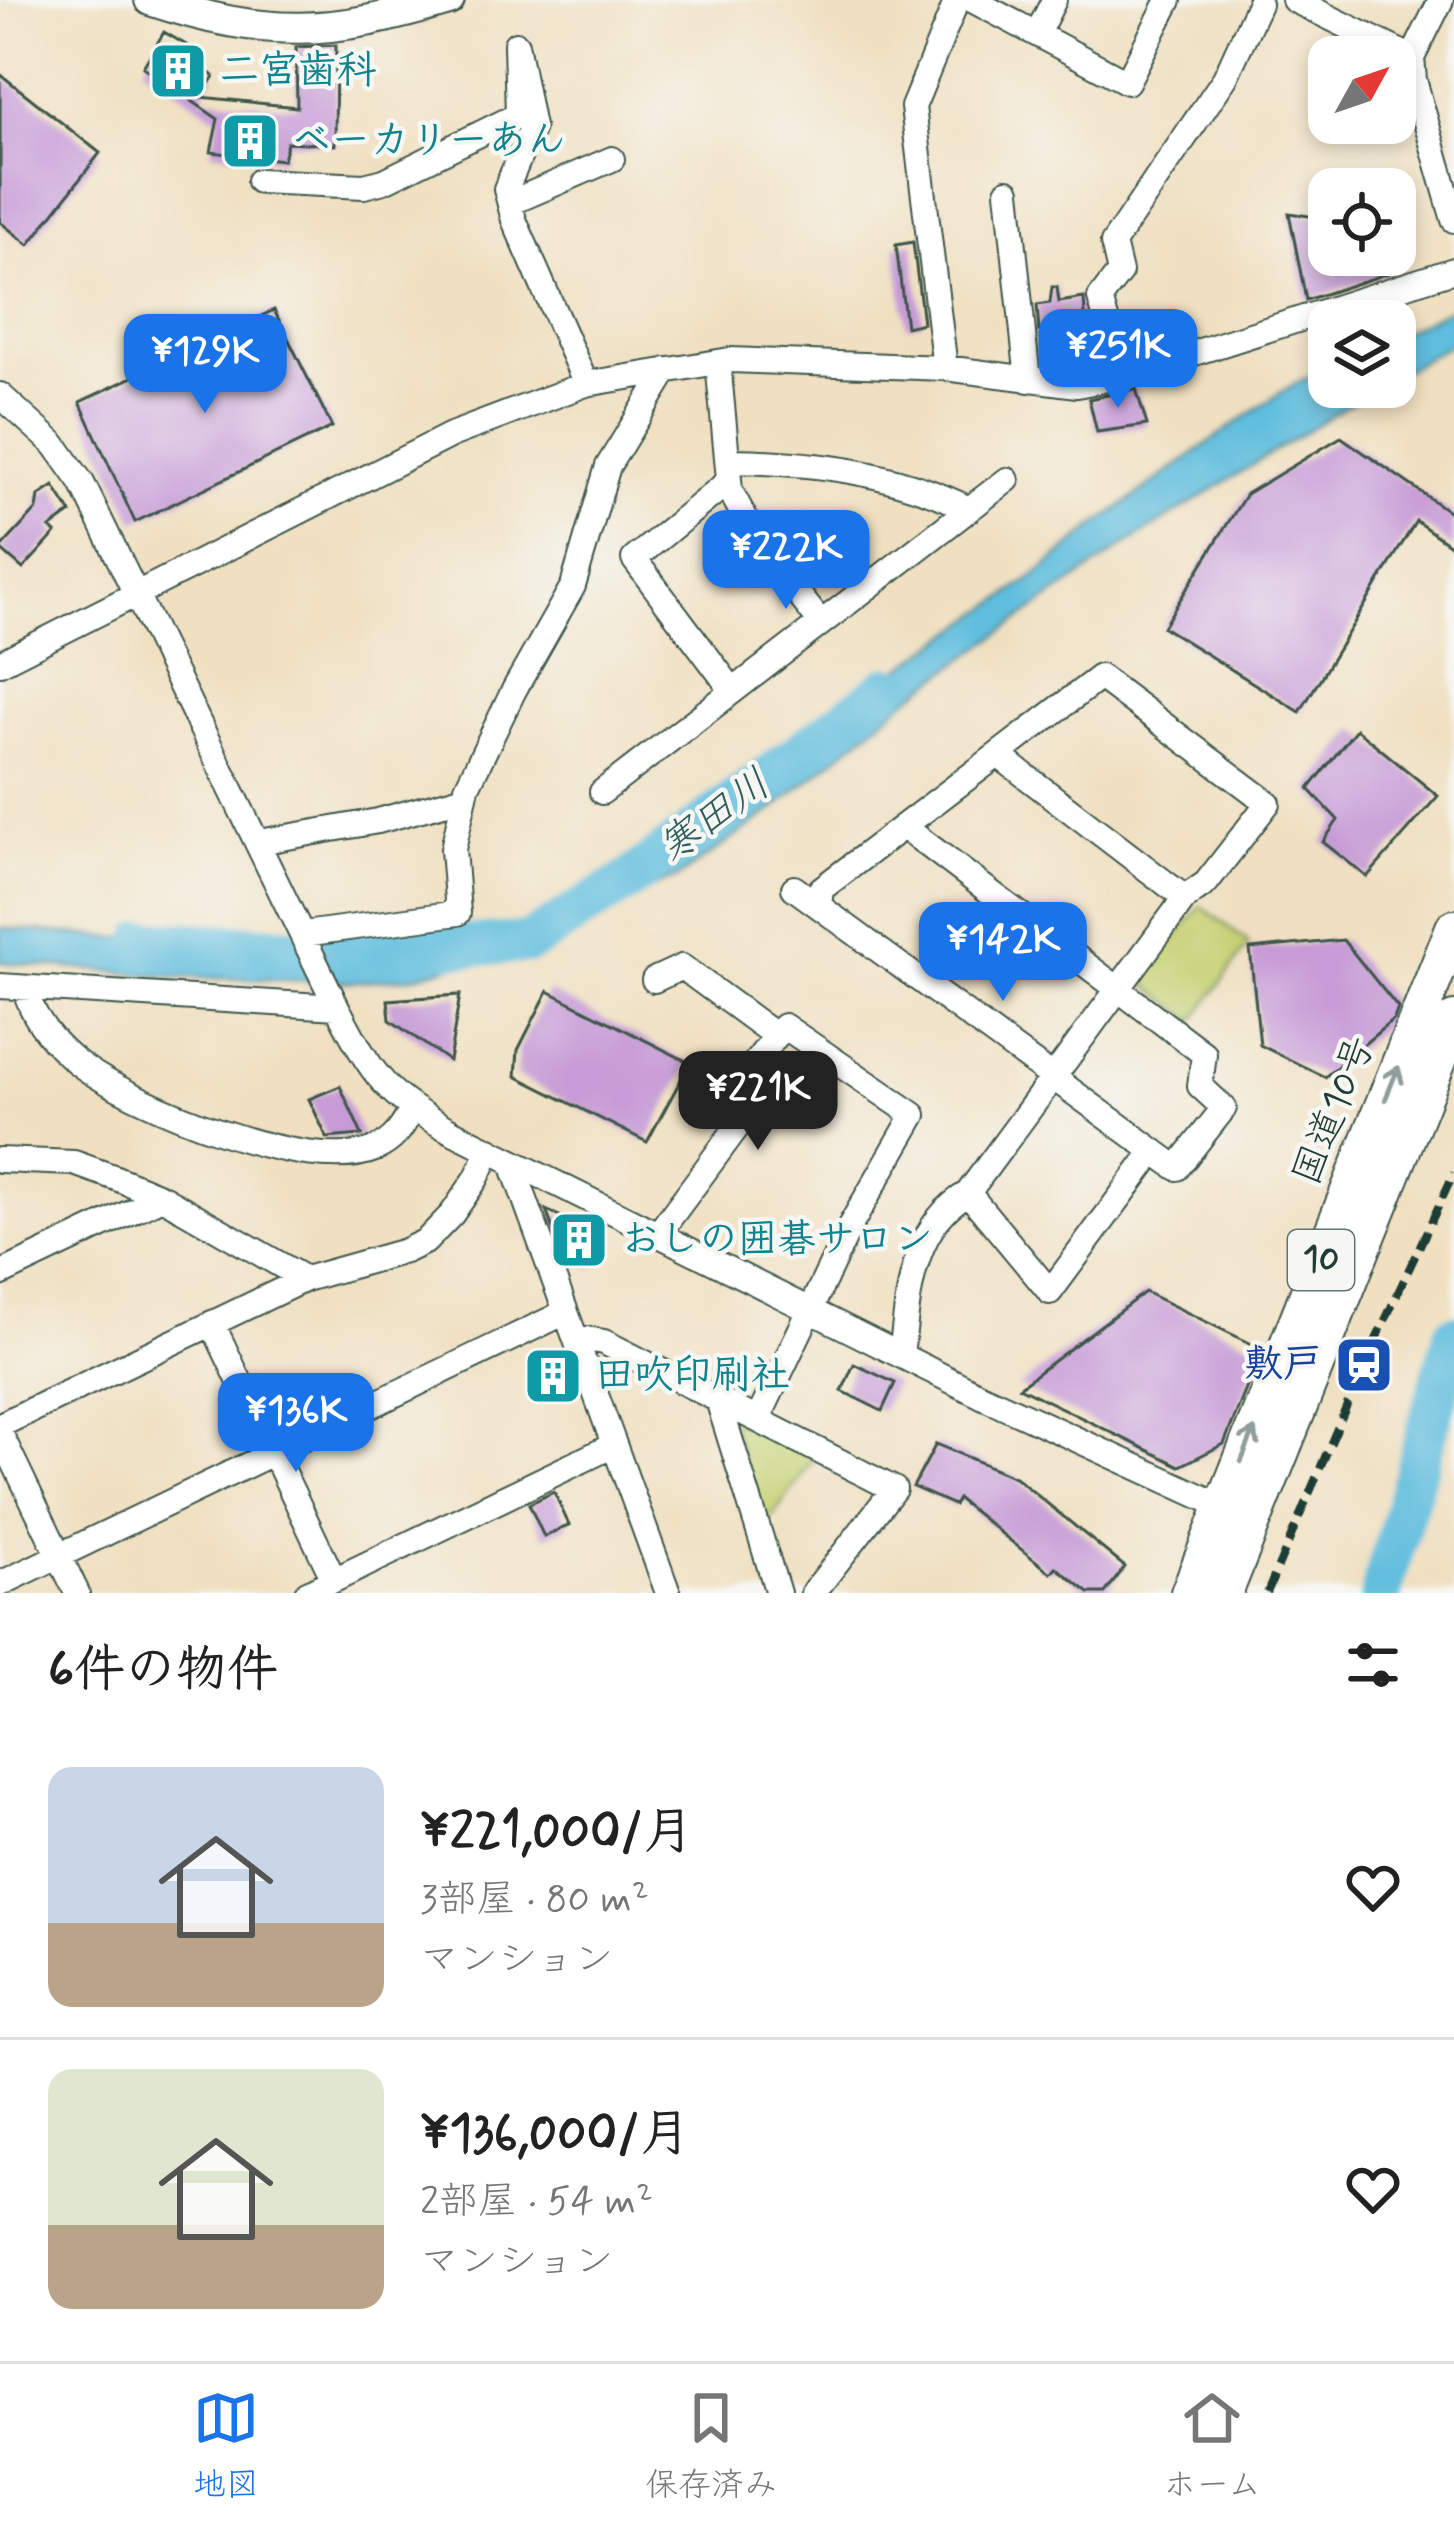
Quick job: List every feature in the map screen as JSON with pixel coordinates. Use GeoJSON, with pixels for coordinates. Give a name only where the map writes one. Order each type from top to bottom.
{"type":"FeatureCollection","features":[{"type":"Feature","properties":{"kind":"highway","name":"国道10号"},"geometry":{"type":"LineString","coordinates":[[1224,1593],[1239,1513],[1454,928]]}},
{"type":"Feature","properties":{"kind":"highway","name":"国道10号"},"geometry":{"type":"LineString","coordinates":[[1189,1593],[1239,1513],[1454,1020]]}},
{"type":"Feature","properties":{"kind":"main road"},"geometry":{"type":"LineString","coordinates":[[151,0],[226,22],[285,31],[362,24],[449,0]]}},
{"type":"Feature","properties":{"kind":"street"},"geometry":{"type":"LineString","coordinates":[[945,368],[913,107],[957,0]]}},
{"type":"Feature","properties":{"kind":"street"},"geometry":{"type":"LineString","coordinates":[[972,0],[1127,82],[1169,0]]}},
{"type":"Feature","properties":{"kind":"street"},"geometry":{"type":"LineString","coordinates":[[1037,34],[1054,0]]}},
{"type":"Feature","properties":{"kind":"street"},"geometry":{"type":"LineString","coordinates":[[1294,0],[1367,36]]}},
{"type":"Feature","properties":{"kind":"street"},"geometry":{"type":"LineString","coordinates":[[1416,50],[1440,0],[1454,4]]}},
{"type":"Feature","properties":{"kind":"street"},"geometry":{"type":"LineString","coordinates":[[1122,376],[1100,298],[1120,272],[1113,243],[1225,78],[1260,1]]}},
{"type":"Feature","properties":{"kind":"street"},"geometry":{"type":"LineString","coordinates":[[259,181],[364,186],[384,181],[518,115],[516,44],[532,128],[506,189],[586,384]]}},
{"type":"Feature","properties":{"kind":"street"},"geometry":{"type":"LineString","coordinates":[[1416,87],[1454,220]]}},
{"type":"Feature","properties":{"kind":"street"},"geometry":{"type":"LineString","coordinates":[[510,203],[612,159]]}},
{"type":"Feature","properties":{"kind":"street"},"geometry":{"type":"LineString","coordinates":[[1008,191],[1028,380]]}},
{"type":"Feature","properties":{"kind":"street"},"geometry":{"type":"LineString","coordinates":[[0,663],[451,435],[586,384],[718,362],[945,368],[1077,385],[1122,376],[1454,269]]}},
{"type":"Feature","properties":{"kind":"street"},"geometry":{"type":"LineString","coordinates":[[718,362],[729,471],[758,543],[821,623]]}},
{"type":"Feature","properties":{"kind":"street"},"geometry":{"type":"LineString","coordinates":[[304,934],[458,913],[453,849],[465,797],[514,690],[573,586],[608,466],[667,370]]}},
{"type":"Feature","properties":{"kind":"street"},"geometry":{"type":"LineString","coordinates":[[0,395],[32,422],[82,483],[373,1074],[412,1109],[500,1155],[901,1355],[1239,1513]]}},
{"type":"Feature","properties":{"kind":"street"},"geometry":{"type":"LineString","coordinates":[[733,692],[634,559],[729,471],[845,469],[912,484],[969,509]]}},
{"type":"Feature","properties":{"kind":"street"},"geometry":{"type":"LineString","coordinates":[[602,792],[1007,480]]}},
{"type":"Feature","properties":{"kind":"street"},"geometry":{"type":"LineString","coordinates":[[819,906],[821,889],[1100,677],[1268,803],[1205,883],[1185,898],[968,1193],[939,1214],[923,1240],[913,1276],[901,1355]]}},
{"type":"Feature","properties":{"kind":"street"},"geometry":{"type":"LineString","coordinates":[[998,755],[1185,898]]}},
{"type":"Feature","properties":{"kind":"street"},"geometry":{"type":"LineString","coordinates":[[259,842],[379,821],[465,797]]}},
{"type":"Feature","properties":{"kind":"street"},"geometry":{"type":"LineString","coordinates":[[794,888],[1177,1168],[1224,1108],[1200,1086],[1204,1054],[904,826]]}},
{"type":"Feature","properties":{"kind":"street"},"geometry":{"type":"LineString","coordinates":[[654,980],[682,967],[776,1036]]}},
{"type":"Feature","properties":{"kind":"street"},"geometry":{"type":"LineString","coordinates":[[12,988],[334,1001]]}},
{"type":"Feature","properties":{"kind":"street"},"geometry":{"type":"LineString","coordinates":[[12,988],[66,1053],[91,1072],[127,1092],[244,1139],[303,1152],[356,1154],[396,1136],[412,1109]]}},
{"type":"Feature","properties":{"kind":"street"},"geometry":{"type":"LineString","coordinates":[[658,1234],[763,1093],[751,1068],[784,1026],[914,1115],[850,1226],[758,1419]]}},
{"type":"Feature","properties":{"kind":"street"},"geometry":{"type":"LineString","coordinates":[[968,1193],[1050,1292],[1154,1151]]}},
{"type":"Feature","properties":{"kind":"street"},"geometry":{"type":"LineString","coordinates":[[77,1593],[0,1429],[305,1279],[405,1251],[437,1234],[476,1179],[500,1155]]}},
{"type":"Feature","properties":{"kind":"street"},"geometry":{"type":"LineString","coordinates":[[500,1155],[566,1312],[668,1593]]}},
{"type":"Feature","properties":{"kind":"street"},"geometry":{"type":"LineString","coordinates":[[0,1160],[74,1163],[162,1197],[305,1279]]}},
{"type":"Feature","properties":{"kind":"street"},"geometry":{"type":"LineString","coordinates":[[0,1274],[162,1197]]}},
{"type":"Feature","properties":{"kind":"street"},"geometry":{"type":"LineString","coordinates":[[0,1584],[566,1312]]}},
{"type":"Feature","properties":{"kind":"street"},"geometry":{"type":"LineString","coordinates":[[212,1323],[334,1580]]}},
{"type":"Feature","properties":{"kind":"street"},"geometry":{"type":"LineString","coordinates":[[575,1337],[604,1342],[894,1489],[813,1593]]}},
{"type":"Feature","properties":{"kind":"street"},"geometry":{"type":"LineString","coordinates":[[718,1400],[778,1593]]}},
{"type":"Feature","properties":{"kind":"street"},"geometry":{"type":"LineString","coordinates":[[307,1593],[614,1445]]}},
{"type":"Feature","properties":{"kind":"green space"},"geometry":{"type":"Polygon","coordinates":[[[1201,906],[1249,943],[1194,1021],[1139,979],[1201,906]]]}},
{"type":"Feature","properties":{"kind":"green space"},"geometry":{"type":"Polygon","coordinates":[[[739,1419],[815,1457],[763,1530],[731,1423],[739,1419]]]}},
{"type":"Feature","properties":{"kind":"water"},"geometry":{"type":"Polygon","coordinates":[[[1454,307],[1454,342],[1416,364],[1416,325],[1454,307]]]}},
{"type":"Feature","properties":{"kind":"water"},"geometry":{"type":"Polygon","coordinates":[[[1308,377],[1308,408],[1343,408],[1124,546],[906,700],[773,810],[679,877],[592,911],[516,956],[458,964],[412,977],[350,982],[175,977],[0,962],[0,928],[286,952],[378,954],[389,960],[419,962],[499,950],[670,865],[799,775],[855,703],[882,681],[1034,577],[1095,526],[1308,377]]]}},
{"type":"Feature","properties":{"kind":"building"},"geometry":{"type":"Polygon","coordinates":[[[164,32],[188,46],[180,55],[214,76],[201,97],[297,107],[296,47],[336,45],[335,145],[287,142],[283,160],[211,152],[218,119],[143,67],[164,32]]]}},
{"type":"Feature","properties":{"kind":"building"},"geometry":{"type":"Polygon","coordinates":[[[0,74],[100,153],[29,245],[0,222],[0,74]]]}},
{"type":"Feature","properties":{"kind":"building"},"geometry":{"type":"Polygon","coordinates":[[[1289,213],[1308,216],[1308,276],[1380,276],[1306,300],[1289,213]]]}},
{"type":"Feature","properties":{"kind":"building"},"geometry":{"type":"Polygon","coordinates":[[[913,242],[923,323],[906,327],[896,245],[913,242]]]}},
{"type":"Feature","properties":{"kind":"building"},"geometry":{"type":"Polygon","coordinates":[[[1052,287],[1057,287],[1059,302],[1084,298],[1086,332],[1064,331],[1066,343],[1044,346],[1047,329],[1039,331],[1037,305],[1050,303],[1052,287]]]}},
{"type":"Feature","properties":{"kind":"building"},"geometry":{"type":"Polygon","coordinates":[[[274,310],[332,427],[135,522],[80,402],[274,310]]]}},
{"type":"Feature","properties":{"kind":"building"},"geometry":{"type":"Polygon","coordinates":[[[1136,389],[1147,425],[1097,432],[1089,399],[1136,389]]]}},
{"type":"Feature","properties":{"kind":"building"},"geometry":{"type":"Polygon","coordinates":[[[1341,437],[1454,515],[1454,548],[1416,521],[1300,712],[1163,627],[1246,494],[1341,437]]]}},
{"type":"Feature","properties":{"kind":"building"},"geometry":{"type":"Polygon","coordinates":[[[54,486],[71,513],[50,528],[56,533],[23,569],[0,549],[37,509],[39,496],[54,486]]]}},
{"type":"Feature","properties":{"kind":"building"},"geometry":{"type":"Polygon","coordinates":[[[1356,729],[1438,796],[1367,877],[1323,842],[1338,820],[1309,789],[1356,729]]]}},
{"type":"Feature","properties":{"kind":"building"},"geometry":{"type":"Polygon","coordinates":[[[1343,940],[1398,1008],[1394,1019],[1325,1077],[1260,1045],[1250,949],[1343,940]]]}},
{"type":"Feature","properties":{"kind":"building"},"geometry":{"type":"Polygon","coordinates":[[[548,991],[690,1063],[647,1142],[516,1076],[518,1050],[548,991]]]}},
{"type":"Feature","properties":{"kind":"building"},"geometry":{"type":"Polygon","coordinates":[[[460,995],[449,1061],[390,1020],[388,1000],[460,995]]]}},
{"type":"Feature","properties":{"kind":"building"},"geometry":{"type":"Polygon","coordinates":[[[340,1086],[362,1135],[327,1138],[309,1099],[340,1086]]]}},
{"type":"Feature","properties":{"kind":"building","name":"おしの囲碁サロン"},"geometry":{"type":"Polygon","coordinates":[[[546,1210],[602,1235],[600,1245],[605,1246],[593,1269],[577,1260],[565,1262],[546,1210]]]}},
{"type":"Feature","properties":{"kind":"building"},"geometry":{"type":"Polygon","coordinates":[[[1145,1292],[1262,1349],[1224,1444],[1180,1466],[1019,1387],[1145,1292]]]}},
{"type":"Feature","properties":{"kind":"building"},"geometry":{"type":"Polygon","coordinates":[[[854,1364],[895,1383],[882,1411],[842,1391],[854,1364]]]}},
{"type":"Feature","properties":{"kind":"building"},"geometry":{"type":"Polygon","coordinates":[[[936,1444],[1015,1477],[1125,1567],[1105,1593],[1089,1593],[1056,1567],[1051,1573],[958,1499],[954,1505],[913,1487],[936,1444]]]}},
{"type":"Feature","properties":{"kind":"building"},"geometry":{"type":"Polygon","coordinates":[[[554,1492],[569,1525],[544,1537],[529,1504],[554,1492]]]}},
{"type":"Feature","properties":{"kind":"waterway","name":"寒田川"},"geometry":{"type":"LineString","coordinates":[[145,941],[342,950],[528,943],[628,881],[888,687]]}},
{"type":"Feature","properties":{"kind":"waterway"},"geometry":{"type":"LineString","coordinates":[[1381,1593],[1454,1335]]}},
{"type":"Feature","properties":{"kind":"railway"},"geometry":{"type":"LineString","coordinates":[[1267,1593],[1364,1365],[1454,1173]]}},
{"type":"Feature","properties":{"kind":"place","name":"二宮歯科"},"geometry":{"type":"Point","coordinates":[178,71]}},
{"type":"Feature","properties":{"kind":"place","name":"ベーカリーあん"},"geometry":{"type":"Point","coordinates":[250,141]}},
{"type":"Feature","properties":{"kind":"place","name":"おしの囲碁サロン"},"geometry":{"type":"Point","coordinates":[579,1240]}},
{"type":"Feature","properties":{"kind":"place","name":"敷戸"},"geometry":{"type":"Point","coordinates":[1364,1365]}},
{"type":"Feature","properties":{"kind":"place","name":"田吹印刷社"},"geometry":{"type":"Point","coordinates":[553,1376]}}]}
